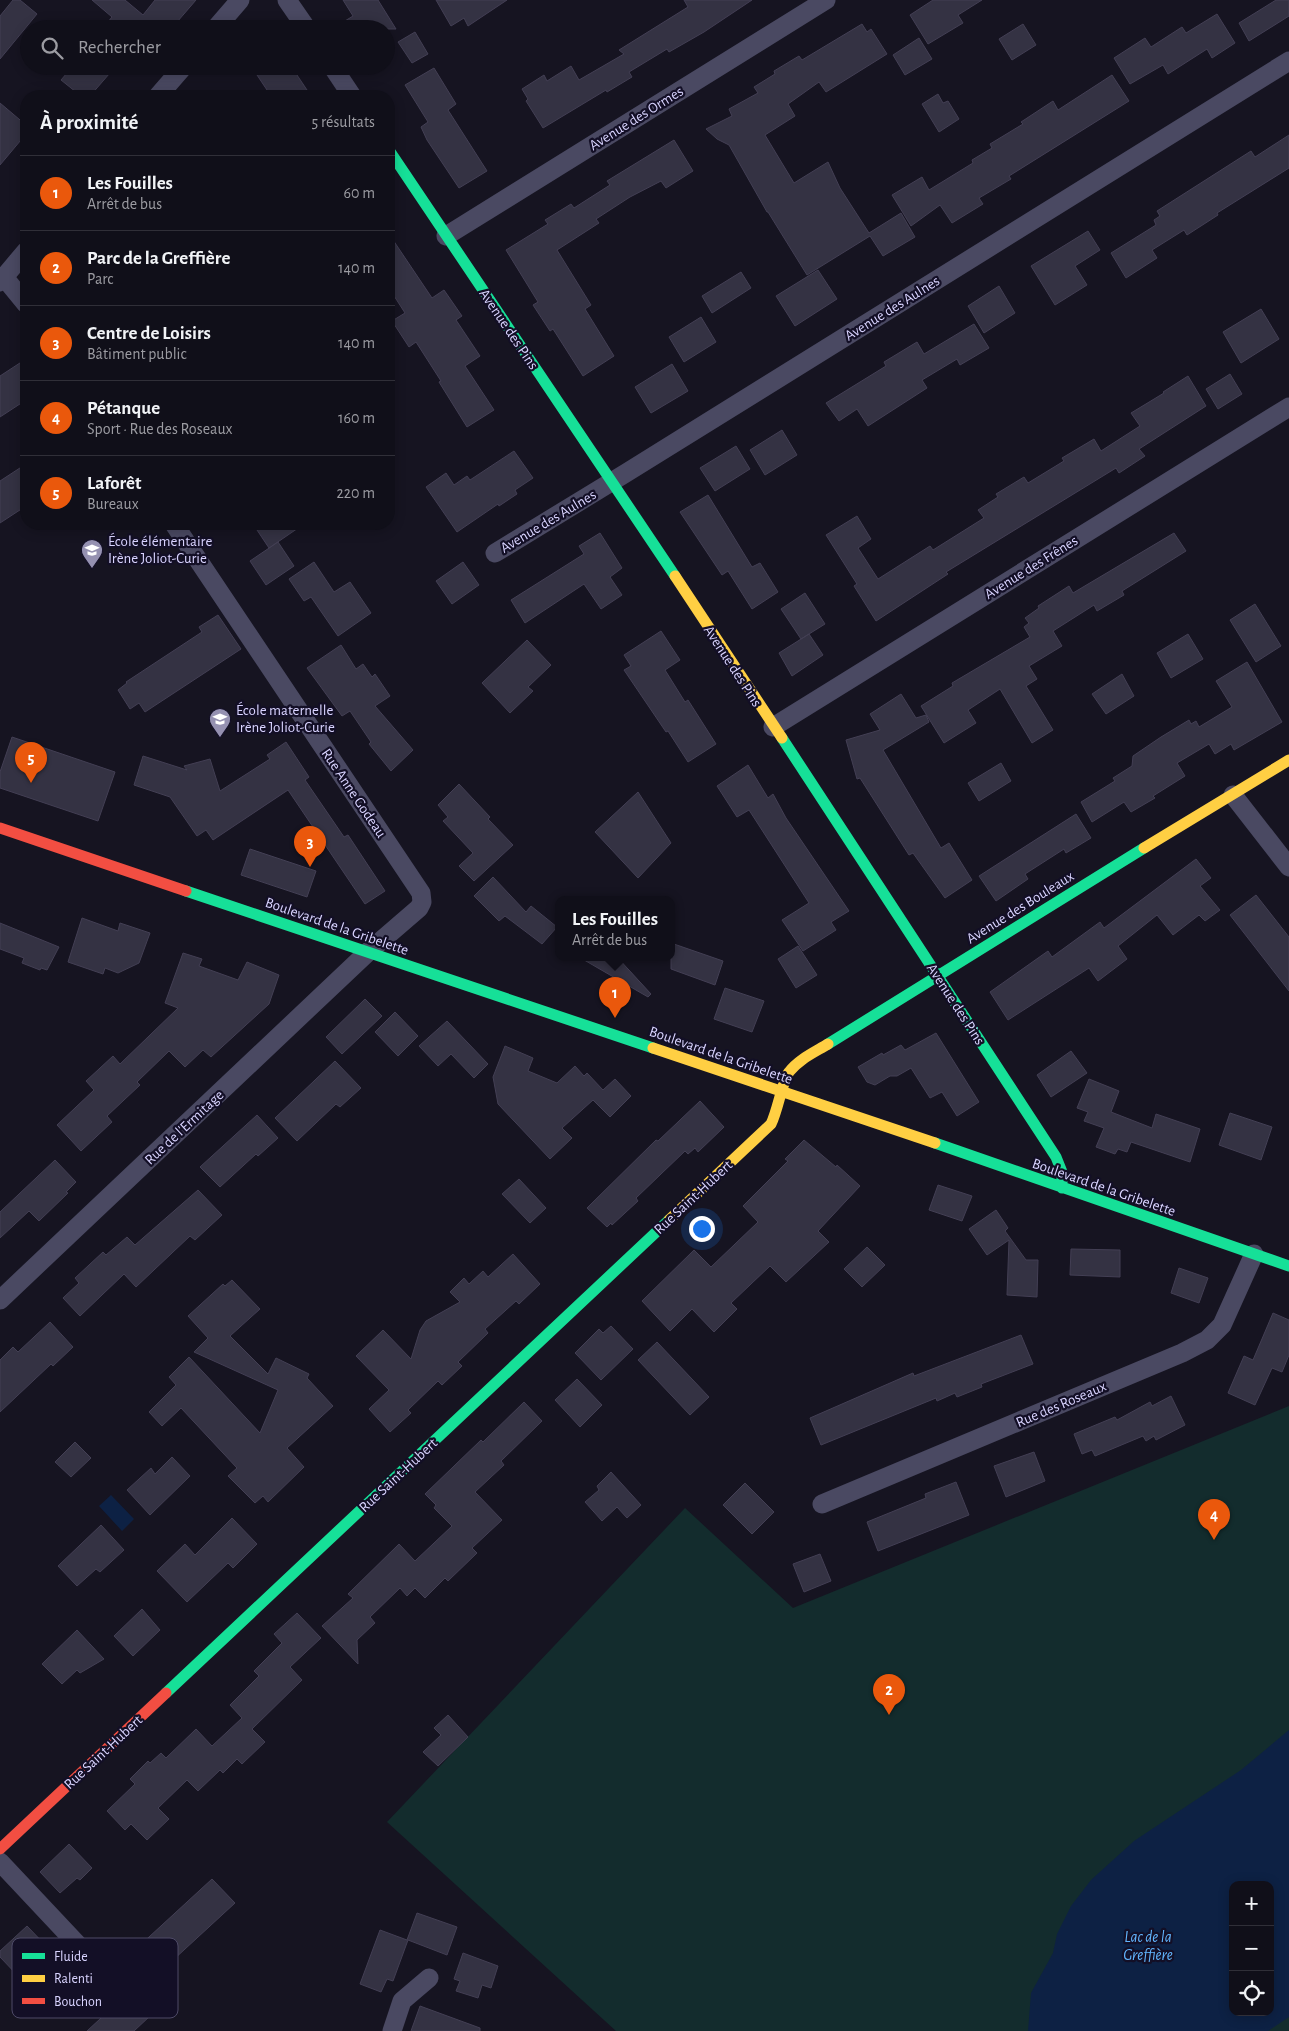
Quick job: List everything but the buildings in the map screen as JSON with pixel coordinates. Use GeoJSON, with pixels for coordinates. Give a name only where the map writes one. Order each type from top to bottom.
{"type":"FeatureCollection","features":[{"type":"Feature","properties":{"kind":"street"},"geometry":{"type":"LineString","coordinates":[[223,20],[240,0]]}},
{"type":"Feature","properties":{"kind":"street"},"geometry":{"type":"LineString","coordinates":[[287,0],[301,20]]}},
{"type":"Feature","properties":{"kind":"street","name":"Avenue des Ormes"},"geometry":{"type":"LineString","coordinates":[[446,236],[826,0]]}},
{"type":"Feature","properties":{"kind":"street","name":"Avenue des Aulnes"},"geometry":{"type":"LineString","coordinates":[[495,553],[1289,61]]}},
{"type":"Feature","properties":{"kind":"street"},"geometry":{"type":"LineString","coordinates":[[163,90],[176,75]]}},
{"type":"Feature","properties":{"kind":"street"},"geometry":{"type":"LineString","coordinates":[[338,75],[348,90]]}},
{"type":"Feature","properties":{"kind":"street","name":"Avenue des Pins"},"geometry":{"type":"LineString","coordinates":[[395,159],[612,482],[938,975],[1056,1158],[1062,1172],[1062,1188]]}},
{"type":"Feature","properties":{"kind":"street"},"geometry":{"type":"LineString","coordinates":[[20,258],[2,280],[20,298]]}},
{"type":"Feature","properties":{"kind":"street","name":"Avenue des Frênes"},"geometry":{"type":"LineString","coordinates":[[773,727],[1289,407]]}},
{"type":"Feature","properties":{"kind":"street","name":"Rue Anne Godeau"},"geometry":{"type":"LineString","coordinates":[[178,530],[421,893],[422,902],[419,908],[368,952]]}},
{"type":"Feature","properties":{"kind":"street","name":"Avenue des Bouleaux"},"geometry":{"type":"LineString","coordinates":[[782,1092],[788,1073],[800,1061],[1102,873],[1289,760]]}},
{"type":"Feature","properties":{"kind":"street"},"geometry":{"type":"LineString","coordinates":[[1232,795],[1289,867]]}},
{"type":"Feature","properties":{"kind":"street","name":"Boulevard de la Gribelette"},"geometry":{"type":"LineString","coordinates":[[0,828],[782,1092],[1289,1266]]}},
{"type":"Feature","properties":{"kind":"street","name":"Rue de l'Ermitage"},"geometry":{"type":"LineString","coordinates":[[0,1300],[368,952]]}},
{"type":"Feature","properties":{"kind":"street","name":"Rue Saint-Hubert"},"geometry":{"type":"LineString","coordinates":[[0,1849],[771,1124],[782,1092]]}},
{"type":"Feature","properties":{"kind":"street","name":"Rue des Roseaux"},"geometry":{"type":"LineString","coordinates":[[822,1504],[1182,1354],[1207,1340],[1222,1325],[1254,1254]]}},
{"type":"Feature","properties":{"kind":"street"},"geometry":{"type":"LineString","coordinates":[[0,1862],[71,1938]]}},
{"type":"Feature","properties":{"kind":"street"},"geometry":{"type":"LineString","coordinates":[[392,2031],[402,2000],[429,1978]]}},
{"type":"Feature","properties":{"kind":"green space"},"geometry":{"type":"Polygon","coordinates":[[[1289,1406],[1289,2031],[616,2031],[387,1822],[685,1508],[793,1608],[1289,1406]]]}},
{"type":"Feature","properties":{"kind":"water"},"geometry":{"type":"Polygon","coordinates":[[[111,1495],[134,1519],[122,1531],[99,1506],[111,1495]]]}},
{"type":"Feature","properties":{"kind":"water","name":"Lac de la Greffière"},"geometry":{"type":"Polygon","coordinates":[[[1289,1730],[1289,2017],[1268,2031],[1028,2031],[1031,1993],[1053,1953],[1057,1934],[1071,1906],[1091,1880],[1134,1841],[1241,1770],[1289,1730]]]}},
{"type":"Feature","properties":{"kind":"traffic: fast"},"geometry":{"type":"LineString","coordinates":[[395,159],[675,576]]}},
{"type":"Feature","properties":{"kind":"traffic: fast"},"geometry":{"type":"LineString","coordinates":[[782,738],[1056,1157],[1062,1172],[1062,1188]]}},
{"type":"Feature","properties":{"kind":"traffic: fast"},"geometry":{"type":"LineString","coordinates":[[828,1044],[1144,848]]}},
{"type":"Feature","properties":{"kind":"traffic: fast"},"geometry":{"type":"LineString","coordinates":[[186,891],[653,1048]]}},
{"type":"Feature","properties":{"kind":"traffic: fast"},"geometry":{"type":"LineString","coordinates":[[935,1143],[1289,1266]]}},
{"type":"Feature","properties":{"kind":"traffic: fast"},"geometry":{"type":"LineString","coordinates":[[166,1693],[669,1220]]}},
{"type":"Feature","properties":{"kind":"traffic: slow"},"geometry":{"type":"LineString","coordinates":[[675,576],[782,738]]}},
{"type":"Feature","properties":{"kind":"traffic: slow"},"geometry":{"type":"LineString","coordinates":[[1144,848],[1289,760]]}},
{"type":"Feature","properties":{"kind":"traffic: slow"},"geometry":{"type":"LineString","coordinates":[[669,1220],[771,1124],[789,1072],[802,1060],[828,1044]]}},
{"type":"Feature","properties":{"kind":"traffic: slow"},"geometry":{"type":"LineString","coordinates":[[653,1048],[935,1143]]}},
{"type":"Feature","properties":{"kind":"traffic: jam"},"geometry":{"type":"LineString","coordinates":[[0,828],[186,891]]}},
{"type":"Feature","properties":{"kind":"traffic: jam"},"geometry":{"type":"LineString","coordinates":[[0,1849],[166,1693]]}},
{"type":"Feature","properties":{"kind":"place","name":"École élémentaire Irène Joliot-Curie"},"geometry":{"type":"Point","coordinates":[92,569]}},
{"type":"Feature","properties":{"kind":"place","name":"École maternelle Irène Joliot-Curie"},"geometry":{"type":"Point","coordinates":[220,738]}},
{"type":"Feature","properties":{"kind":"place","name":"Laforêt"},"geometry":{"type":"Point","coordinates":[31,783]}},
{"type":"Feature","properties":{"kind":"place","name":"Centre de Loisirs"},"geometry":{"type":"Point","coordinates":[310,867]}},
{"type":"Feature","properties":{"kind":"place","name":"Les Fouilles"},"geometry":{"type":"Point","coordinates":[615,1018]}},
{"type":"Feature","properties":{"kind":"place","name":"Pétanque"},"geometry":{"type":"Point","coordinates":[1214,1540]}},
{"type":"Feature","properties":{"kind":"place","name":"Parc de la Greffière"},"geometry":{"type":"Point","coordinates":[889,1715]}}]}
